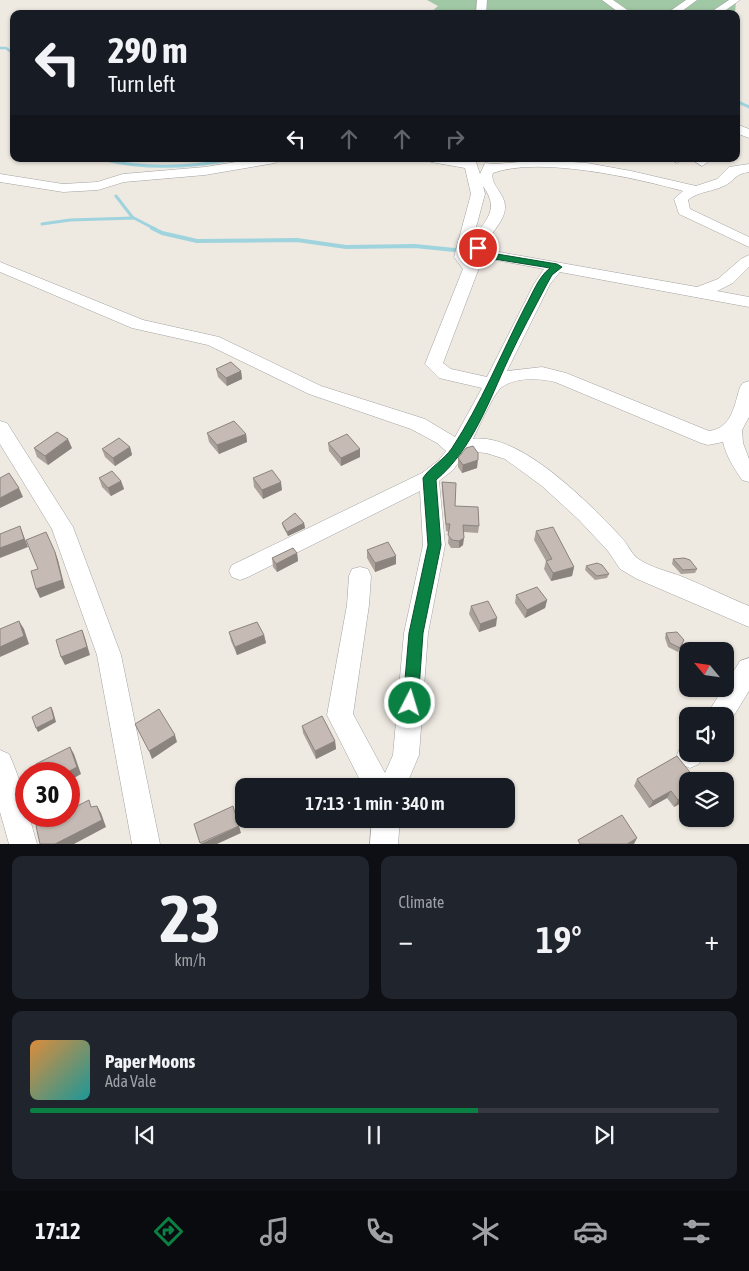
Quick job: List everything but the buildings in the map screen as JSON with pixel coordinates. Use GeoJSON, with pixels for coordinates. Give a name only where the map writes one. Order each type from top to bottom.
{"type":"FeatureCollection","features":[{"type":"Feature","properties":{"kind":"street"},"geometry":{"type":"LineString","coordinates":[[607,0],[619,10]]}},
{"type":"Feature","properties":{"kind":"street"},"geometry":{"type":"LineString","coordinates":[[677,10],[692,0]]}},
{"type":"Feature","properties":{"kind":"street"},"geometry":{"type":"LineString","coordinates":[[719,10],[735,0]]}},
{"type":"Feature","properties":{"kind":"street"},"geometry":{"type":"LineString","coordinates":[[743,131],[749,143]]}},
{"type":"Feature","properties":{"kind":"street"},"geometry":{"type":"LineString","coordinates":[[0,178],[63,188],[98,186],[123,178],[205,170],[256,162]]}},
{"type":"Feature","properties":{"kind":"street"},"geometry":{"type":"LineString","coordinates":[[453,162],[471,165],[478,194],[461,257],[471,268],[434,364],[445,374],[493,384],[510,376],[542,373],[560,377],[701,436],[723,437],[732,430]]}},
{"type":"Feature","properties":{"kind":"street"},"geometry":{"type":"LineString","coordinates":[[496,162],[485,175],[486,182],[497,196],[498,216],[479,242],[478,248],[494,256],[608,278]]}},
{"type":"Feature","properties":{"kind":"street"},"geometry":{"type":"LineString","coordinates":[[487,171],[501,166],[540,163],[574,165],[617,172],[695,190]]}},
{"type":"Feature","properties":{"kind":"street"},"geometry":{"type":"LineString","coordinates":[[749,168],[734,170],[729,177],[718,184],[688,192],[681,199],[684,211],[749,243]]}},
{"type":"Feature","properties":{"kind":"street"},"geometry":{"type":"LineString","coordinates":[[700,291],[716,286],[749,260]]}},
{"type":"Feature","properties":{"kind":"street"},"geometry":{"type":"LineString","coordinates":[[0,267],[130,321],[213,341],[315,390],[418,424],[444,438],[457,450]]}},
{"type":"Feature","properties":{"kind":"street"},"geometry":{"type":"LineString","coordinates":[[240,571],[348,516],[429,478],[446,464],[457,450],[493,384],[503,360],[548,274],[557,267]]}},
{"type":"Feature","properties":{"kind":"street"},"geometry":{"type":"LineString","coordinates":[[735,272],[739,285],[749,296]]}},
{"type":"Feature","properties":{"kind":"street"},"geometry":{"type":"LineString","coordinates":[[537,294],[549,284],[562,280],[594,276],[700,291],[749,302]]}},
{"type":"Feature","properties":{"kind":"street"},"geometry":{"type":"LineString","coordinates":[[749,387],[732,430],[732,443],[736,455],[749,475]]}},
{"type":"Feature","properties":{"kind":"street"},"geometry":{"type":"LineString","coordinates":[[0,428],[62,527],[109,655],[146,844]]}},
{"type":"Feature","properties":{"kind":"street"},"geometry":{"type":"LineString","coordinates":[[457,450],[475,445],[488,446],[512,454],[550,481],[586,514],[616,545],[628,563],[645,573],[673,583],[749,617]]}},
{"type":"Feature","properties":{"kind":"street"},"geometry":{"type":"LineString","coordinates":[[396,778],[406,755],[416,633],[434,545],[429,478]]}},
{"type":"Feature","properties":{"kind":"street"},"geometry":{"type":"LineString","coordinates":[[360,576],[340,715],[372,778]]}},
{"type":"Feature","properties":{"kind":"street"},"geometry":{"type":"LineString","coordinates":[[725,707],[749,669]]}},
{"type":"Feature","properties":{"kind":"street"},"geometry":{"type":"LineString","coordinates":[[0,763],[23,844]]}},
{"type":"Feature","properties":{"kind":"street"},"geometry":{"type":"LineString","coordinates":[[384,844],[385,828]]}},
{"type":"Feature","properties":{"kind":"green space"},"geometry":{"type":"Polygon","coordinates":[[[427,0],[736,0],[735,10],[433,10],[438,6],[427,0]]]}},
{"type":"Feature","properties":{"kind":"waterway"},"geometry":{"type":"LineString","coordinates":[[0,48],[6,48],[10,51]]}},
{"type":"Feature","properties":{"kind":"waterway"},"geometry":{"type":"LineString","coordinates":[[740,103],[749,107]]}},
{"type":"Feature","properties":{"kind":"waterway"},"geometry":{"type":"LineString","coordinates":[[114,162],[168,167],[214,162]]}},
{"type":"Feature","properties":{"kind":"waterway"},"geometry":{"type":"LineString","coordinates":[[116,196],[133,218]]}},
{"type":"Feature","properties":{"kind":"waterway"},"geometry":{"type":"LineString","coordinates":[[42,224],[70,220],[134,218],[155,229]]}},
{"type":"Feature","properties":{"kind":"waterway"},"geometry":{"type":"LineString","coordinates":[[152,228],[162,233],[197,241],[297,240],[346,247],[415,246],[484,253]]}},
{"type":"Feature","properties":{"kind":"route"},"geometry":{"type":"LineString","coordinates":[[410,703],[416,633],[434,545],[429,478],[446,464],[457,450],[493,384],[503,360],[542,284],[548,274],[557,267],[494,256],[478,248]]}}]}
